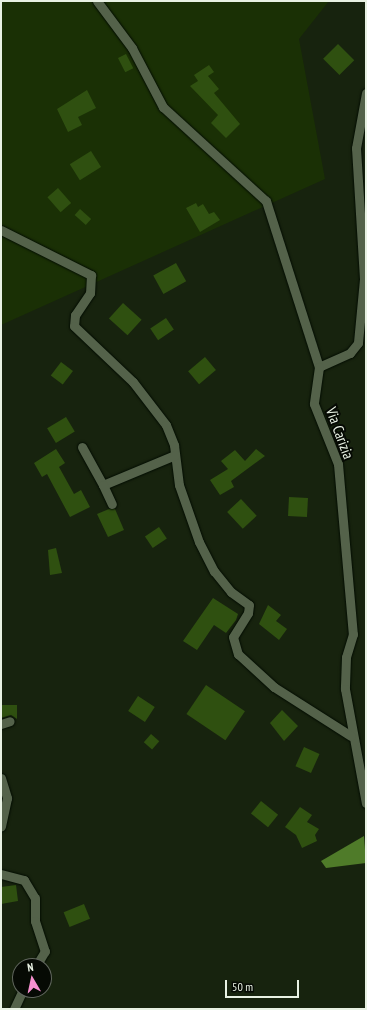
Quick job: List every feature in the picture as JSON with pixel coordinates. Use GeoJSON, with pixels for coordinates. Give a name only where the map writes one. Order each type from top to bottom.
{"type":"FeatureCollection","features":[{"type":"Feature","properties":{"kind":"street"},"geometry":{"type":"LineString","coordinates":[[97,1],[132,48],[163,107],[266,201],[319,367],[350,353],[358,343],[364,279],[356,148],[366,93]]}},
{"type":"Feature","properties":{"kind":"street"},"geometry":{"type":"LineString","coordinates":[[1,230],[90,275],[90,293],[75,315],[74,326],[133,382],[166,425],[175,455],[179,485],[199,542],[214,571],[231,592],[249,606],[248,614],[232,637],[238,654],[274,688],[351,736]]}},
{"type":"Feature","properties":{"kind":"street","name":"Via Carizia"},"geometry":{"type":"LineString","coordinates":[[319,367],[314,404],[338,464],[353,634],[346,657],[345,689],[351,736],[366,802]]}},
{"type":"Feature","properties":{"kind":"street"},"geometry":{"type":"LineString","coordinates":[[82,447],[112,504]]}},
{"type":"Feature","properties":{"kind":"street"},"geometry":{"type":"LineString","coordinates":[[103,486],[175,455]]}},
{"type":"Feature","properties":{"kind":"street"},"geometry":{"type":"LineString","coordinates":[[1,724],[10,721]]}},
{"type":"Feature","properties":{"kind":"street"},"geometry":{"type":"LineString","coordinates":[[1,778],[7,798],[1,826]]}},
{"type":"Feature","properties":{"kind":"street"},"geometry":{"type":"LineString","coordinates":[[1,874],[24,880],[35,898],[35,920],[45,951],[41,958]]}},
{"type":"Feature","properties":{"kind":"street"},"geometry":{"type":"LineString","coordinates":[[14,1009],[19,998]]}},
{"type":"Feature","properties":{"kind":"shaded area"},"geometry":{"type":"Polygon","coordinates":[[[1,1],[329,1],[299,39],[325,179],[1,325],[1,1]]]}},
{"type":"Feature","properties":{"kind":"shaded area"},"geometry":{"type":"Polygon","coordinates":[[[364,836],[366,863],[326,868],[321,861],[364,836]]]}},
{"type":"Feature","properties":{"kind":"building"},"geometry":{"type":"Polygon","coordinates":[[[338,44],[354,60],[339,75],[323,59],[338,44]]]}},
{"type":"Feature","properties":{"kind":"building"},"geometry":{"type":"Polygon","coordinates":[[[126,54],[133,68],[125,72],[118,58],[126,54]]]}},
{"type":"Feature","properties":{"kind":"building"},"geometry":{"type":"Polygon","coordinates":[[[209,65],[214,72],[208,76],[219,89],[214,93],[240,124],[226,138],[211,123],[218,115],[190,86],[198,81],[194,75],[209,65]]]}},
{"type":"Feature","properties":{"kind":"building"},"geometry":{"type":"Polygon","coordinates":[[[87,90],[96,108],[78,117],[82,125],[68,132],[57,109],[87,90]]]}},
{"type":"Feature","properties":{"kind":"building"},"geometry":{"type":"Polygon","coordinates":[[[91,151],[101,167],[80,180],[70,164],[91,151]]]}},
{"type":"Feature","properties":{"kind":"building"},"geometry":{"type":"Polygon","coordinates":[[[58,188],[71,203],[61,212],[47,197],[58,188]]]}},
{"type":"Feature","properties":{"kind":"building"},"geometry":{"type":"Polygon","coordinates":[[[196,203],[198,207],[203,204],[209,214],[214,212],[220,220],[200,232],[186,208],[196,203]]]}},
{"type":"Feature","properties":{"kind":"building"},"geometry":{"type":"Polygon","coordinates":[[[80,209],[91,219],[86,225],[75,215],[80,209]]]}},
{"type":"Feature","properties":{"kind":"building"},"geometry":{"type":"Polygon","coordinates":[[[176,263],[186,281],[163,294],[153,276],[176,263]]]}},
{"type":"Feature","properties":{"kind":"building"},"geometry":{"type":"Polygon","coordinates":[[[123,303],[142,320],[128,335],[109,319],[123,303]]]}},
{"type":"Feature","properties":{"kind":"building"},"geometry":{"type":"Polygon","coordinates":[[[166,318],[174,330],[158,340],[150,329],[166,318]]]}},
{"type":"Feature","properties":{"kind":"building"},"geometry":{"type":"Polygon","coordinates":[[[205,357],[216,370],[199,384],[188,371],[205,357]]]}},
{"type":"Feature","properties":{"kind":"building"},"geometry":{"type":"Polygon","coordinates":[[[61,362],[73,371],[63,385],[51,376],[61,362]]]}},
{"type":"Feature","properties":{"kind":"building"},"geometry":{"type":"Polygon","coordinates":[[[66,417],[75,432],[56,443],[47,428],[66,417]]]}},
{"type":"Feature","properties":{"kind":"building"},"geometry":{"type":"Polygon","coordinates":[[[56,449],[65,463],[59,467],[74,494],[81,490],[90,507],[70,517],[47,474],[42,477],[34,463],[56,449]]]}},
{"type":"Feature","properties":{"kind":"building"},"geometry":{"type":"Polygon","coordinates":[[[256,449],[265,456],[231,481],[234,487],[220,495],[210,480],[228,469],[221,461],[235,450],[245,461],[256,449]]]}},
{"type":"Feature","properties":{"kind":"building"},"geometry":{"type":"Polygon","coordinates":[[[289,497],[308,498],[307,517],[288,516],[289,497]]]}},
{"type":"Feature","properties":{"kind":"building"},"geometry":{"type":"Polygon","coordinates":[[[241,499],[257,516],[243,529],[227,512],[241,499]]]}},
{"type":"Feature","properties":{"kind":"building"},"geometry":{"type":"Polygon","coordinates":[[[109,509],[115,509],[124,530],[108,537],[97,514],[109,509]]]}},
{"type":"Feature","properties":{"kind":"building"},"geometry":{"type":"Polygon","coordinates":[[[159,527],[167,539],[153,548],[145,537],[159,527]]]}},
{"type":"Feature","properties":{"kind":"building"},"geometry":{"type":"Polygon","coordinates":[[[56,548],[62,573],[50,575],[48,550],[56,548]]]}},
{"type":"Feature","properties":{"kind":"building"},"geometry":{"type":"Polygon","coordinates":[[[213,598],[238,614],[236,620],[226,633],[214,625],[197,650],[183,641],[213,598]]]}},
{"type":"Feature","properties":{"kind":"building"},"geometry":{"type":"Polygon","coordinates":[[[268,605],[281,615],[276,621],[287,629],[279,640],[259,624],[268,605]]]}},
{"type":"Feature","properties":{"kind":"building"},"geometry":{"type":"Polygon","coordinates":[[[206,685],[245,711],[225,740],[186,714],[206,685]]]}},
{"type":"Feature","properties":{"kind":"building"},"geometry":{"type":"Polygon","coordinates":[[[138,696],[155,707],[145,722],[128,711],[138,696]]]}},
{"type":"Feature","properties":{"kind":"building"},"geometry":{"type":"Polygon","coordinates":[[[1,705],[17,705],[17,719],[11,715],[1,718],[1,705]]]}},
{"type":"Feature","properties":{"kind":"building"},"geometry":{"type":"Polygon","coordinates":[[[282,710],[298,726],[284,741],[270,723],[282,710]]]}},
{"type":"Feature","properties":{"kind":"building"},"geometry":{"type":"Polygon","coordinates":[[[151,734],[159,741],[152,750],[144,742],[151,734]]]}},
{"type":"Feature","properties":{"kind":"building"},"geometry":{"type":"Polygon","coordinates":[[[304,747],[320,754],[311,773],[295,766],[304,747]]]}},
{"type":"Feature","properties":{"kind":"building"},"geometry":{"type":"Polygon","coordinates":[[[261,801],[278,815],[268,827],[251,813],[261,801]]]}},
{"type":"Feature","properties":{"kind":"building"},"geometry":{"type":"Polygon","coordinates":[[[300,807],[312,815],[307,822],[319,829],[315,835],[317,841],[302,848],[296,835],[285,827],[300,807]]]}},
{"type":"Feature","properties":{"kind":"building"},"geometry":{"type":"Polygon","coordinates":[[[16,885],[18,901],[1,904],[1,887],[16,885]]]}},
{"type":"Feature","properties":{"kind":"building"},"geometry":{"type":"Polygon","coordinates":[[[84,904],[90,919],[70,927],[64,912],[84,904]]]}}]}
